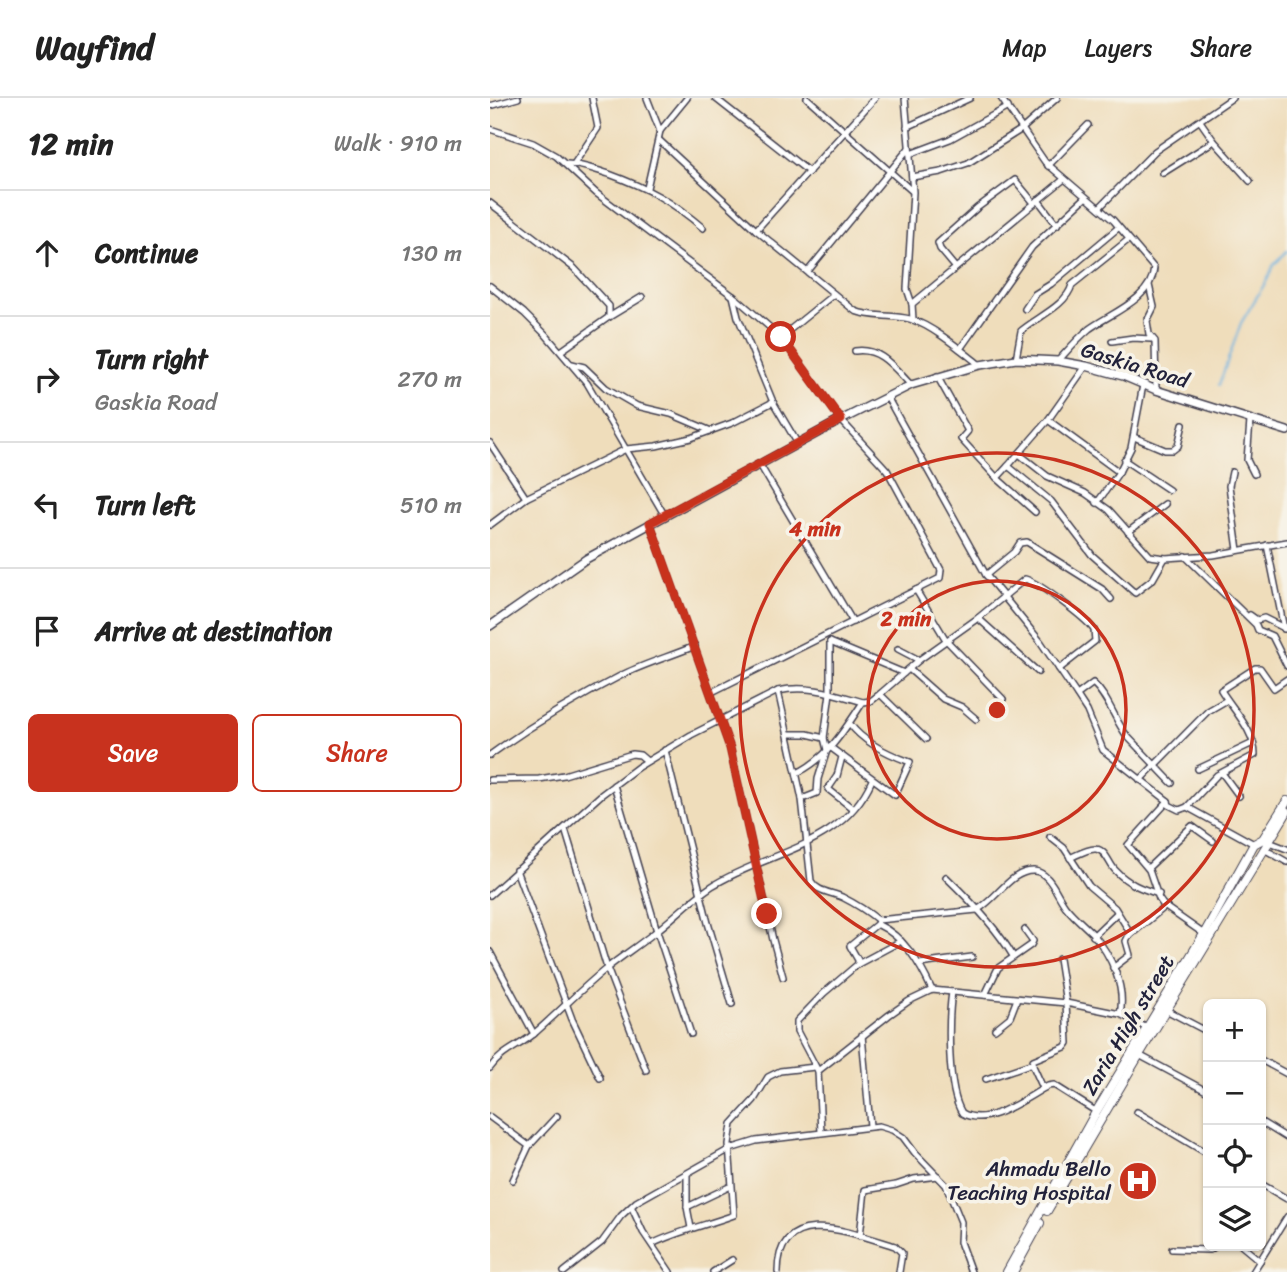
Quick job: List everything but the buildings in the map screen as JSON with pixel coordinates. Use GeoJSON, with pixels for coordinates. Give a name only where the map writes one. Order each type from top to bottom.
{"type":"FeatureCollection","features":[{"type":"Feature","properties":{"kind":"main road","name":"Gaskia Road"},"geometry":{"type":"LineString","coordinates":[[490,626],[571,568],[841,420],[911,385],[980,365],[1016,359],[1059,361],[1086,366],[1287,431]]}},
{"type":"Feature","properties":{"kind":"main road","name":"Zaria High street"},"geometry":{"type":"LineString","coordinates":[[1013,1272],[1147,1028],[1254,844],[1263,839],[1287,801]]}},
{"type":"Feature","properties":{"kind":"main road","name":"Zaria High street"},"geometry":{"type":"LineString","coordinates":[[1007,1272],[1099,1114],[1139,1055],[1287,812]]}},
{"type":"Feature","properties":{"kind":"street"},"geometry":{"type":"LineString","coordinates":[[490,106],[518,98]]}},
{"type":"Feature","properties":{"kind":"street"},"geometry":{"type":"LineString","coordinates":[[570,164],[598,128],[593,98]]}},
{"type":"Feature","properties":{"kind":"street"},"geometry":{"type":"LineString","coordinates":[[647,98],[660,131],[647,188]]}},
{"type":"Feature","properties":{"kind":"street"},"geometry":{"type":"LineString","coordinates":[[660,131],[687,98]]}},
{"type":"Feature","properties":{"kind":"street"},"geometry":{"type":"LineString","coordinates":[[715,98],[809,172]]}},
{"type":"Feature","properties":{"kind":"street"},"geometry":{"type":"LineString","coordinates":[[807,98],[913,192]]}},
{"type":"Feature","properties":{"kind":"street"},"geometry":{"type":"LineString","coordinates":[[755,230],[875,98]]}},
{"type":"Feature","properties":{"kind":"street"},"geometry":{"type":"LineString","coordinates":[[905,98],[913,192],[907,289],[913,320]]}},
{"type":"Feature","properties":{"kind":"street"},"geometry":{"type":"LineString","coordinates":[[907,127],[970,98]]}},
{"type":"Feature","properties":{"kind":"street"},"geometry":{"type":"LineString","coordinates":[[1001,98],[1048,166],[1113,220],[1154,268],[1153,281],[1149,285],[1125,308],[1087,331],[1059,361]]}},
{"type":"Feature","properties":{"kind":"street"},"geometry":{"type":"LineString","coordinates":[[912,177],[941,172],[968,163],[1022,129],[1057,98]]}},
{"type":"Feature","properties":{"kind":"street"},"geometry":{"type":"LineString","coordinates":[[1099,208],[1155,151],[1233,98]]}},
{"type":"Feature","properties":{"kind":"street"},"geometry":{"type":"LineString","coordinates":[[808,271],[909,151],[950,139],[1008,107]]}},
{"type":"Feature","properties":{"kind":"street"},"geometry":{"type":"LineString","coordinates":[[1200,121],[1250,181]]}},
{"type":"Feature","properties":{"kind":"street"},"geometry":{"type":"LineString","coordinates":[[1048,166],[1088,125]]}},
{"type":"Feature","properties":{"kind":"street"},"geometry":{"type":"LineString","coordinates":[[490,129],[533,143],[570,164],[647,188],[669,201],[703,228]]}},
{"type":"Feature","properties":{"kind":"street"},"geometry":{"type":"LineString","coordinates":[[659,140],[755,230],[855,311],[864,315],[913,320],[960,349],[980,365]]}},
{"type":"Feature","properties":{"kind":"street"},"geometry":{"type":"LineString","coordinates":[[1163,173],[1214,141]]}},
{"type":"Feature","properties":{"kind":"street"},"geometry":{"type":"LineString","coordinates":[[570,164],[576,177],[733,296],[781,337],[841,420],[887,470],[941,570],[940,578],[853,622],[827,640],[712,692]]}},
{"type":"Feature","properties":{"kind":"street"},"geometry":{"type":"LineString","coordinates":[[955,267],[938,243],[977,208],[1016,180],[1057,225]]}},
{"type":"Feature","properties":{"kind":"street"},"geometry":{"type":"LineString","coordinates":[[912,304],[1063,180]]}},
{"type":"Feature","properties":{"kind":"street"},"geometry":{"type":"LineString","coordinates":[[960,349],[1032,247],[1085,198]]}},
{"type":"Feature","properties":{"kind":"street"},"geometry":{"type":"LineString","coordinates":[[490,203],[574,268],[609,306],[609,317]]}},
{"type":"Feature","properties":{"kind":"street"},"geometry":{"type":"LineString","coordinates":[[1025,309],[1035,294],[1051,284],[1118,228]]}},
{"type":"Feature","properties":{"kind":"street"},"geometry":{"type":"LineString","coordinates":[[1016,359],[1021,331],[1055,306],[1070,292],[1072,285],[1128,240]]}},
{"type":"Feature","properties":{"kind":"street"},"geometry":{"type":"LineString","coordinates":[[1149,285],[1154,307],[1147,321],[1151,339],[1155,342],[1156,390]]}},
{"type":"Feature","properties":{"kind":"street"},"geometry":{"type":"LineString","coordinates":[[490,286],[524,313],[587,383],[665,516]]}},
{"type":"Feature","properties":{"kind":"street"},"geometry":{"type":"LineString","coordinates":[[490,298],[499,293]]}},
{"type":"Feature","properties":{"kind":"street"},"geometry":{"type":"LineString","coordinates":[[781,337],[834,294]]}},
{"type":"Feature","properties":{"kind":"street"},"geometry":{"type":"LineString","coordinates":[[733,296],[738,317],[773,402],[798,445]]}},
{"type":"Feature","properties":{"kind":"street"},"geometry":{"type":"LineString","coordinates":[[561,351],[642,297]]}},
{"type":"Feature","properties":{"kind":"street"},"geometry":{"type":"LineString","coordinates":[[1112,341],[1151,339]]}},
{"type":"Feature","properties":{"kind":"street"},"geometry":{"type":"LineString","coordinates":[[855,351],[877,353],[911,385]]}},
{"type":"Feature","properties":{"kind":"street"},"geometry":{"type":"LineString","coordinates":[[572,364],[584,367],[606,388],[637,406],[671,414],[711,432]]}},
{"type":"Feature","properties":{"kind":"street"},"geometry":{"type":"LineString","coordinates":[[997,478],[1048,420],[1086,366]]}},
{"type":"Feature","properties":{"kind":"street"},"geometry":{"type":"LineString","coordinates":[[937,376],[968,430],[961,439],[997,478],[1035,512]]}},
{"type":"Feature","properties":{"kind":"street"},"geometry":{"type":"LineString","coordinates":[[1097,503],[1119,472],[1134,437],[1143,385]]}},
{"type":"Feature","properties":{"kind":"street"},"geometry":{"type":"LineString","coordinates":[[887,397],[986,575],[1033,631],[1077,695],[1087,711],[1103,750],[1168,801],[1169,805],[1179,810],[1187,807],[1210,780],[1254,758],[1253,743],[1221,690],[1255,668],[1260,668],[1274,688],[1287,679]]}},
{"type":"Feature","properties":{"kind":"street"},"geometry":{"type":"LineString","coordinates":[[490,524],[526,498],[626,449],[656,446],[711,432],[773,402]]}},
{"type":"Feature","properties":{"kind":"street"},"geometry":{"type":"LineString","coordinates":[[1048,420],[1119,472]]}},
{"type":"Feature","properties":{"kind":"street"},"geometry":{"type":"LineString","coordinates":[[1250,421],[1247,460],[1254,474]]}},
{"type":"Feature","properties":{"kind":"street"},"geometry":{"type":"LineString","coordinates":[[1134,437],[1165,450],[1172,450],[1178,446],[1183,424]]}},
{"type":"Feature","properties":{"kind":"street"},"geometry":{"type":"LineString","coordinates":[[490,444],[526,498]]}},
{"type":"Feature","properties":{"kind":"street"},"geometry":{"type":"LineString","coordinates":[[1019,454],[1047,476],[1084,493],[1109,510],[1150,556],[1185,556],[1287,542]]}},
{"type":"Feature","properties":{"kind":"street"},"geometry":{"type":"LineString","coordinates":[[1124,460],[1169,490]]}},
{"type":"Feature","properties":{"kind":"street"},"geometry":{"type":"LineString","coordinates":[[760,465],[853,622]]}},
{"type":"Feature","properties":{"kind":"street"},"geometry":{"type":"LineString","coordinates":[[1009,466],[1051,500],[1092,555],[1135,593],[1153,579],[1165,558]]}},
{"type":"Feature","properties":{"kind":"street"},"geometry":{"type":"LineString","coordinates":[[1232,472],[1229,486],[1238,550]]}},
{"type":"Feature","properties":{"kind":"street"},"geometry":{"type":"LineString","coordinates":[[1128,532],[1165,504]]}},
{"type":"Feature","properties":{"kind":"street"},"geometry":{"type":"LineString","coordinates":[[650,523],[730,748],[772,940],[783,977]]}},
{"type":"Feature","properties":{"kind":"street"},"geometry":{"type":"LineString","coordinates":[[986,575],[1014,552],[1020,543],[1027,542],[1102,589],[1111,599]]}},
{"type":"Feature","properties":{"kind":"street"},"geometry":{"type":"LineString","coordinates":[[1267,545],[1286,629]]}},
{"type":"Feature","properties":{"kind":"street"},"geometry":{"type":"LineString","coordinates":[[1185,556],[1239,607],[1258,630],[1272,636],[1287,666]]}},
{"type":"Feature","properties":{"kind":"street"},"geometry":{"type":"LineString","coordinates":[[490,895],[614,785],[665,750],[779,691],[801,688],[863,702],[871,701],[919,660],[978,618],[1025,579],[1050,593],[1092,626],[1096,635],[1095,641],[1059,669]]}},
{"type":"Feature","properties":{"kind":"street"},"geometry":{"type":"LineString","coordinates":[[916,590],[946,640],[1003,699]]}},
{"type":"Feature","properties":{"kind":"street"},"geometry":{"type":"LineString","coordinates":[[1239,607],[1257,620],[1264,618],[1286,629]]}},
{"type":"Feature","properties":{"kind":"street"},"geometry":{"type":"LineString","coordinates":[[978,618],[1038,672]]}},
{"type":"Feature","properties":{"kind":"street"},"geometry":{"type":"LineString","coordinates":[[827,640],[907,671],[943,699],[962,707],[976,719]]}},
{"type":"Feature","properties":{"kind":"street"},"geometry":{"type":"LineString","coordinates":[[827,640],[830,693],[824,738],[829,749],[895,795],[910,762],[866,741],[850,724]]}},
{"type":"Feature","properties":{"kind":"street"},"geometry":{"type":"LineString","coordinates":[[490,755],[543,718],[591,692],[627,673],[695,646]]}},
{"type":"Feature","properties":{"kind":"street"},"geometry":{"type":"LineString","coordinates":[[898,649],[919,660]]}},
{"type":"Feature","properties":{"kind":"street"},"geometry":{"type":"LineString","coordinates":[[1077,695],[1093,683],[1113,710],[1121,727],[1172,783]]}},
{"type":"Feature","properties":{"kind":"street"},"geometry":{"type":"LineString","coordinates":[[779,691],[802,799],[811,881],[814,886],[842,897],[891,930],[919,964],[932,990]]}},
{"type":"Feature","properties":{"kind":"street"},"geometry":{"type":"LineString","coordinates":[[880,694],[926,739]]}},
{"type":"Feature","properties":{"kind":"street"},"geometry":{"type":"LineString","coordinates":[[1140,780],[1208,711],[1227,700]]}},
{"type":"Feature","properties":{"kind":"street"},"geometry":{"type":"LineString","coordinates":[[797,773],[810,766],[829,749],[850,724],[863,702]]}},
{"type":"Feature","properties":{"kind":"street"},"geometry":{"type":"LineString","coordinates":[[789,734],[824,738]]}},
{"type":"Feature","properties":{"kind":"street"},"geometry":{"type":"LineString","coordinates":[[1198,769],[1253,743]]}},
{"type":"Feature","properties":{"kind":"street"},"geometry":{"type":"LineString","coordinates":[[802,799],[817,793],[818,779],[829,749]]}},
{"type":"Feature","properties":{"kind":"street"},"geometry":{"type":"LineString","coordinates":[[665,750],[732,1004]]}},
{"type":"Feature","properties":{"kind":"street"},"geometry":{"type":"LineString","coordinates":[[490,780],[539,779],[564,775],[632,754],[640,755],[647,761]]}},
{"type":"Feature","properties":{"kind":"street"},"geometry":{"type":"LineString","coordinates":[[842,757],[837,776],[828,789],[852,808]]}},
{"type":"Feature","properties":{"kind":"street"},"geometry":{"type":"LineString","coordinates":[[1222,772],[1239,796]]}},
{"type":"Feature","properties":{"kind":"street"},"geometry":{"type":"LineString","coordinates":[[490,1068],[506,1051],[534,1034],[607,968],[657,931],[683,906],[756,863],[806,845],[845,820],[872,780]]}},
{"type":"Feature","properties":{"kind":"street"},"geometry":{"type":"LineString","coordinates":[[614,785],[691,1034]]}},
{"type":"Feature","properties":{"kind":"street"},"geometry":{"type":"LineString","coordinates":[[1168,801],[1128,845],[1148,869],[1159,899],[1204,934]]}},
{"type":"Feature","properties":{"kind":"street"},"geometry":{"type":"LineString","coordinates":[[1187,807],[1254,844]]}},
{"type":"Feature","properties":{"kind":"street"},"geometry":{"type":"LineString","coordinates":[[1148,869],[1192,826],[1213,841]]}},
{"type":"Feature","properties":{"kind":"street"},"geometry":{"type":"LineString","coordinates":[[565,829],[607,968],[646,1070]]}},
{"type":"Feature","properties":{"kind":"street"},"geometry":{"type":"LineString","coordinates":[[1050,837],[1064,848],[1082,878],[1115,908],[1131,934]]}},
{"type":"Feature","properties":{"kind":"street"},"geometry":{"type":"LineString","coordinates":[[1266,846],[1287,849]]}},
{"type":"Feature","properties":{"kind":"street"},"geometry":{"type":"LineString","coordinates":[[1266,846],[1287,862]]}},
{"type":"Feature","properties":{"kind":"street"},"geometry":{"type":"LineString","coordinates":[[1070,858],[1098,849],[1115,870],[1140,890],[1159,894]]}},
{"type":"Feature","properties":{"kind":"street"},"geometry":{"type":"LineString","coordinates":[[516,870],[572,1019],[600,1078]]}},
{"type":"Feature","properties":{"kind":"street"},"geometry":{"type":"LineString","coordinates":[[858,964],[850,946],[878,922],[977,909],[989,903],[1016,875],[1040,872],[1066,907],[1093,936],[1113,968],[1123,1001],[1121,1014]]}},
{"type":"Feature","properties":{"kind":"street"},"geometry":{"type":"LineString","coordinates":[[946,877],[1005,942],[1013,956]]}},
{"type":"Feature","properties":{"kind":"street"},"geometry":{"type":"LineString","coordinates":[[1113,968],[1130,955],[1126,941],[1131,934],[1166,906]]}},
{"type":"Feature","properties":{"kind":"street"},"geometry":{"type":"LineString","coordinates":[[1093,936],[1117,913]]}},
{"type":"Feature","properties":{"kind":"street"},"geometry":{"type":"LineString","coordinates":[[985,995],[993,974],[1005,961],[1031,945],[1033,941],[1025,930]]}},
{"type":"Feature","properties":{"kind":"street"},"geometry":{"type":"LineString","coordinates":[[821,1132],[817,1069],[797,1031],[797,1021],[858,964],[901,941]]}},
{"type":"Feature","properties":{"kind":"street"},"geometry":{"type":"LineString","coordinates":[[490,951],[534,1034]]}},
{"type":"Feature","properties":{"kind":"street"},"geometry":{"type":"LineString","coordinates":[[919,964],[972,957]]}},
{"type":"Feature","properties":{"kind":"street"},"geometry":{"type":"LineString","coordinates":[[986,1079],[1033,1063],[1035,1058],[1065,1047],[1068,1043],[1066,1003],[1059,959]]}},
{"type":"Feature","properties":{"kind":"street"},"geometry":{"type":"LineString","coordinates":[[652,1244],[734,1215],[730,1149],[732,1124],[754,1100],[768,1077],[780,1071],[817,1069],[902,1006],[932,990],[1066,1003],[1121,1014],[1147,1028]]}},
{"type":"Feature","properties":{"kind":"street"},"geometry":{"type":"LineString","coordinates":[[952,992],[951,1070],[956,1099],[962,1113],[973,1117],[997,1114],[1043,1088],[1059,1086],[1099,1114]]}},
{"type":"Feature","properties":{"kind":"street"},"geometry":{"type":"LineString","coordinates":[[995,1029],[1010,1017],[1017,999]]}},
{"type":"Feature","properties":{"kind":"street"},"geometry":{"type":"LineString","coordinates":[[1166,1010],[1203,1029]]}},
{"type":"Feature","properties":{"kind":"street"},"geometry":{"type":"LineString","coordinates":[[862,1035],[870,1126]]}},
{"type":"Feature","properties":{"kind":"street"},"geometry":{"type":"LineString","coordinates":[[1139,1055],[1203,1089]]}},
{"type":"Feature","properties":{"kind":"street"},"geometry":{"type":"LineString","coordinates":[[1265,1062],[1287,1074]]}},
{"type":"Feature","properties":{"kind":"street"},"geometry":{"type":"LineString","coordinates":[[1033,1063],[1043,1088]]}},
{"type":"Feature","properties":{"kind":"street"},"geometry":{"type":"LineString","coordinates":[[1137,1112],[1203,1151]]}},
{"type":"Feature","properties":{"kind":"street"},"geometry":{"type":"LineString","coordinates":[[513,1180],[529,1146],[557,1116]]}},
{"type":"Feature","properties":{"kind":"street"},"geometry":{"type":"LineString","coordinates":[[490,1117],[529,1146]]}},
{"type":"Feature","properties":{"kind":"street"},"geometry":{"type":"LineString","coordinates":[[1266,1125],[1287,1138]]}},
{"type":"Feature","properties":{"kind":"street"},"geometry":{"type":"LineString","coordinates":[[564,1272],[602,1242],[621,1216],[636,1202],[730,1149],[749,1142],[870,1126],[887,1128],[903,1137],[946,1185],[961,1220],[960,1242],[971,1272]]}},
{"type":"Feature","properties":{"kind":"street"},"geometry":{"type":"LineString","coordinates":[[687,1174],[687,1207],[691,1228]]}},
{"type":"Feature","properties":{"kind":"street"},"geometry":{"type":"LineString","coordinates":[[860,1236],[865,1190],[887,1187],[914,1178],[938,1176]]}},
{"type":"Feature","properties":{"kind":"street"},"geometry":{"type":"LineString","coordinates":[[687,1207],[731,1186]]}},
{"type":"Feature","properties":{"kind":"street"},"geometry":{"type":"LineString","coordinates":[[1266,1189],[1287,1199]]}},
{"type":"Feature","properties":{"kind":"street"},"geometry":{"type":"LineString","coordinates":[[632,1208],[635,1218],[670,1272]]}},
{"type":"Feature","properties":{"kind":"street"},"geometry":{"type":"LineString","coordinates":[[1253,1272],[1287,1217]]}},
{"type":"Feature","properties":{"kind":"street"},"geometry":{"type":"LineString","coordinates":[[778,1272],[784,1246],[796,1231],[819,1227],[899,1248],[902,1259],[899,1272]]}},
{"type":"Feature","properties":{"kind":"street"},"geometry":{"type":"LineString","coordinates":[[1172,1249],[1203,1251]]}},
{"type":"Feature","properties":{"kind":"street"},"geometry":{"type":"LineString","coordinates":[[1248,1251],[1260,1261]]}},
{"type":"Feature","properties":{"kind":"street"},"geometry":{"type":"LineString","coordinates":[[713,1272],[732,1260]]}},
{"type":"Feature","properties":{"kind":"waterway"},"geometry":{"type":"LineString","coordinates":[[1219,385],[1241,323],[1273,266],[1287,251]]}},
{"type":"Feature","properties":{"kind":"place","name":"Ahmadu Bello Teaching Hospital"},"geometry":{"type":"Point","coordinates":[1138,1181]}},
{"type":"Feature","properties":{"kind":"route"},"geometry":{"type":"LineString","coordinates":[[767,914],[730,748],[650,523],[841,420],[781,337]]}}]}
